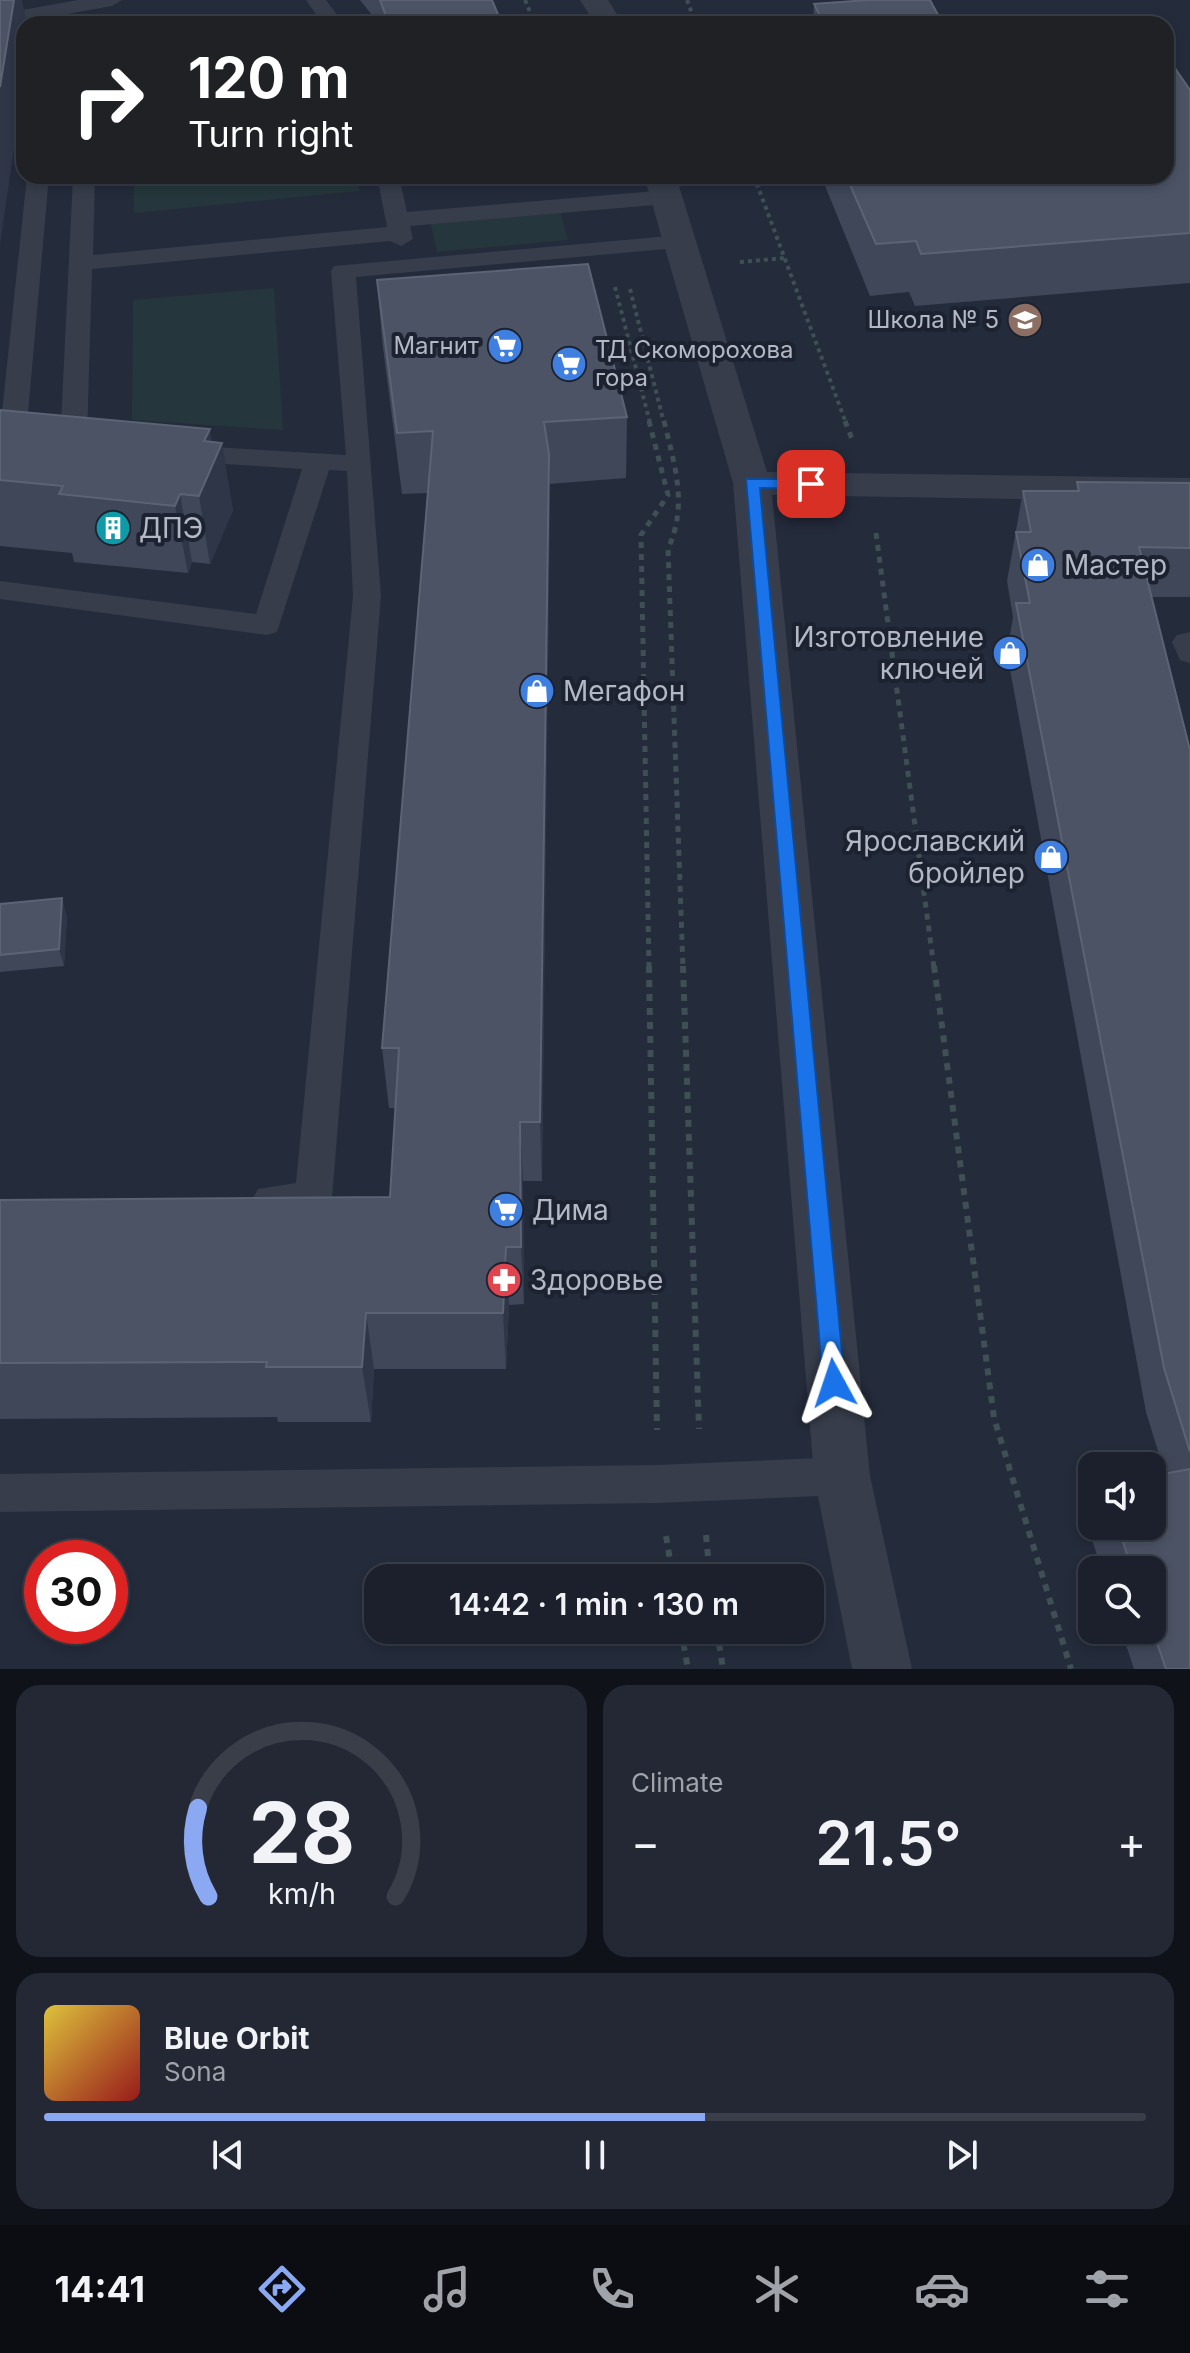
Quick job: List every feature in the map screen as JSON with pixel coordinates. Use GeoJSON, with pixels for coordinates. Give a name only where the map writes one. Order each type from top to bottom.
{"type":"FeatureCollection","features":[{"type":"Feature","properties":{"kind":"street"},"geometry":{"type":"LineString","coordinates":[[663,187],[752,483],[842,1476],[882,1669]]}},
{"type":"Feature","properties":{"kind":"street"},"geometry":{"type":"LineString","coordinates":[[752,483],[1190,490]]}},
{"type":"Feature","properties":{"kind":"lane"},"geometry":{"type":"LineString","coordinates":[[22,16],[112,0]]}},
{"type":"Feature","properties":{"kind":"lane"},"geometry":{"type":"LineString","coordinates":[[37,184],[12,443],[119,449]]}},
{"type":"Feature","properties":{"kind":"lane"},"geometry":{"type":"LineString","coordinates":[[73,445],[84,184]]}},
{"type":"Feature","properties":{"kind":"lane"},"geometry":{"type":"LineString","coordinates":[[390,184],[405,265]]}},
{"type":"Feature","properties":{"kind":"lane"},"geometry":{"type":"LineString","coordinates":[[81,263],[399,226],[663,187]]}},
{"type":"Feature","properties":{"kind":"lane"},"geometry":{"type":"LineString","coordinates":[[235,1201],[313,1198],[367,596],[360,464],[343,271],[680,242]]}},
{"type":"Feature","properties":{"kind":"lane"},"geometry":{"type":"LineString","coordinates":[[149,451],[317,464],[360,464]]}},
{"type":"Feature","properties":{"kind":"lane"},"geometry":{"type":"LineString","coordinates":[[0,590],[267,625],[317,464]]}},
{"type":"Feature","properties":{"kind":"lane"},"geometry":{"type":"LineString","coordinates":[[1190,642],[1187,642],[1190,653]]}},
{"type":"Feature","properties":{"kind":"lane"},"geometry":{"type":"LineString","coordinates":[[0,1493],[658,1484],[842,1476]]}},
{"type":"Feature","properties":{"kind":"path"},"geometry":{"type":"LineString","coordinates":[[757,184],[869,485],[994,1418],[1071,1669]]}},
{"type":"Feature","properties":{"kind":"path"},"geometry":{"type":"LineString","coordinates":[[610,248],[614,261],[626,273],[681,490],[678,527],[668,549],[701,1482],[709,1564]]}},
{"type":"Feature","properties":{"kind":"path"},"geometry":{"type":"LineString","coordinates":[[611,274],[668,495],[641,535],[658,1484],[671,1564]]}},
{"type":"Feature","properties":{"kind":"path"},"geometry":{"type":"LineString","coordinates":[[684,1644],[688,1669]]}},
{"type":"Feature","properties":{"kind":"path"},"geometry":{"type":"LineString","coordinates":[[719,1644],[723,1669]]}},
{"type":"Feature","properties":{"kind":"shaded area"},"geometry":{"type":"Polygon","coordinates":[[[134,184],[358,184],[359,191],[134,213],[134,184]]]}},
{"type":"Feature","properties":{"kind":"shaded area"},"geometry":{"type":"Polygon","coordinates":[[[560,212],[568,240],[437,252],[431,224],[560,212]]]}},
{"type":"Feature","properties":{"kind":"shaded area"},"geometry":{"type":"Polygon","coordinates":[[[274,288],[283,430],[132,420],[133,300],[274,288]]]}},
{"type":"Feature","properties":{"kind":"building"},"geometry":{"type":"Polygon","coordinates":[[[0,0],[14,0],[0,87],[0,0]]]}},
{"type":"Feature","properties":{"kind":"building"},"geometry":{"type":"Polygon","coordinates":[[[380,0],[492,0],[499,16],[386,16],[380,0]]]}},
{"type":"Feature","properties":{"kind":"building"},"geometry":{"type":"Polygon","coordinates":[[[930,0],[939,16],[820,16],[814,4],[930,0]]]}},
{"type":"Feature","properties":{"kind":"building"},"geometry":{"type":"Polygon","coordinates":[[[1174,67],[1190,90],[1190,233],[921,254],[916,241],[876,244],[850,184],[1174,184],[1174,67]]]}},
{"type":"Feature","properties":{"kind":"building"},"geometry":{"type":"Polygon","coordinates":[[[588,264],[627,417],[544,422],[549,454],[540,1122],[520,1122],[521,1247],[506,1247],[503,1313],[366,1313],[362,1367],[266,1367],[267,1362],[0,1363],[0,1200],[390,1197],[399,1048],[382,1048],[433,431],[397,433],[377,280],[588,264]]]}},
{"type":"Feature","properties":{"kind":"building"},"geometry":{"type":"Polygon","coordinates":[[[0,410],[210,429],[204,441],[222,443],[199,496],[180,494],[175,506],[59,494],[63,486],[0,480],[0,410]]]}},
{"type":"Feature","properties":{"kind":"building"},"geometry":{"type":"Polygon","coordinates":[[[1077,482],[1190,483],[1190,548],[1139,547],[1190,750],[1190,1452],[1164,1368],[1016,603],[1030,603],[1016,532],[1031,532],[1023,491],[1079,491],[1077,482]]]}},
{"type":"Feature","properties":{"kind":"building"},"geometry":{"type":"Polygon","coordinates":[[[62,898],[59,949],[0,955],[0,904],[62,898]]]}},
{"type":"Feature","properties":{"kind":"building"},"geometry":{"type":"Polygon","coordinates":[[[1190,1469],[1190,1669],[1166,1669],[1157,1644],[1166,1644],[1166,1556],[1128,1556],[1122,1540],[1166,1540],[1166,1473],[1190,1469]]]}},
{"type":"Feature","properties":{"kind":"place","name":"Школа № 5"},"geometry":{"type":"Point","coordinates":[1025,320]}},
{"type":"Feature","properties":{"kind":"place","name":"Магнит"},"geometry":{"type":"Point","coordinates":[505,346]}},
{"type":"Feature","properties":{"kind":"place","name":"ТД Скоморохова гора"},"geometry":{"type":"Point","coordinates":[569,364]}},
{"type":"Feature","properties":{"kind":"place","name":"ДПЭ"},"geometry":{"type":"Point","coordinates":[113,528]}},
{"type":"Feature","properties":{"kind":"place","name":"Мастер"},"geometry":{"type":"Point","coordinates":[1038,565]}},
{"type":"Feature","properties":{"kind":"place","name":"Изготовление ключей"},"geometry":{"type":"Point","coordinates":[1010,653]}},
{"type":"Feature","properties":{"kind":"place","name":"Мегафон"},"geometry":{"type":"Point","coordinates":[537,691]}},
{"type":"Feature","properties":{"kind":"place","name":"Ярославский бройлер"},"geometry":{"type":"Point","coordinates":[1051,857]}},
{"type":"Feature","properties":{"kind":"place","name":"Дима"},"geometry":{"type":"Point","coordinates":[506,1210]}},
{"type":"Feature","properties":{"kind":"place","name":"Здоровье"},"geometry":{"type":"Point","coordinates":[504,1280]}},
{"type":"Feature","properties":{"kind":"route"},"geometry":{"type":"LineString","coordinates":[[811,484],[752,483],[834,1383]]}}]}
